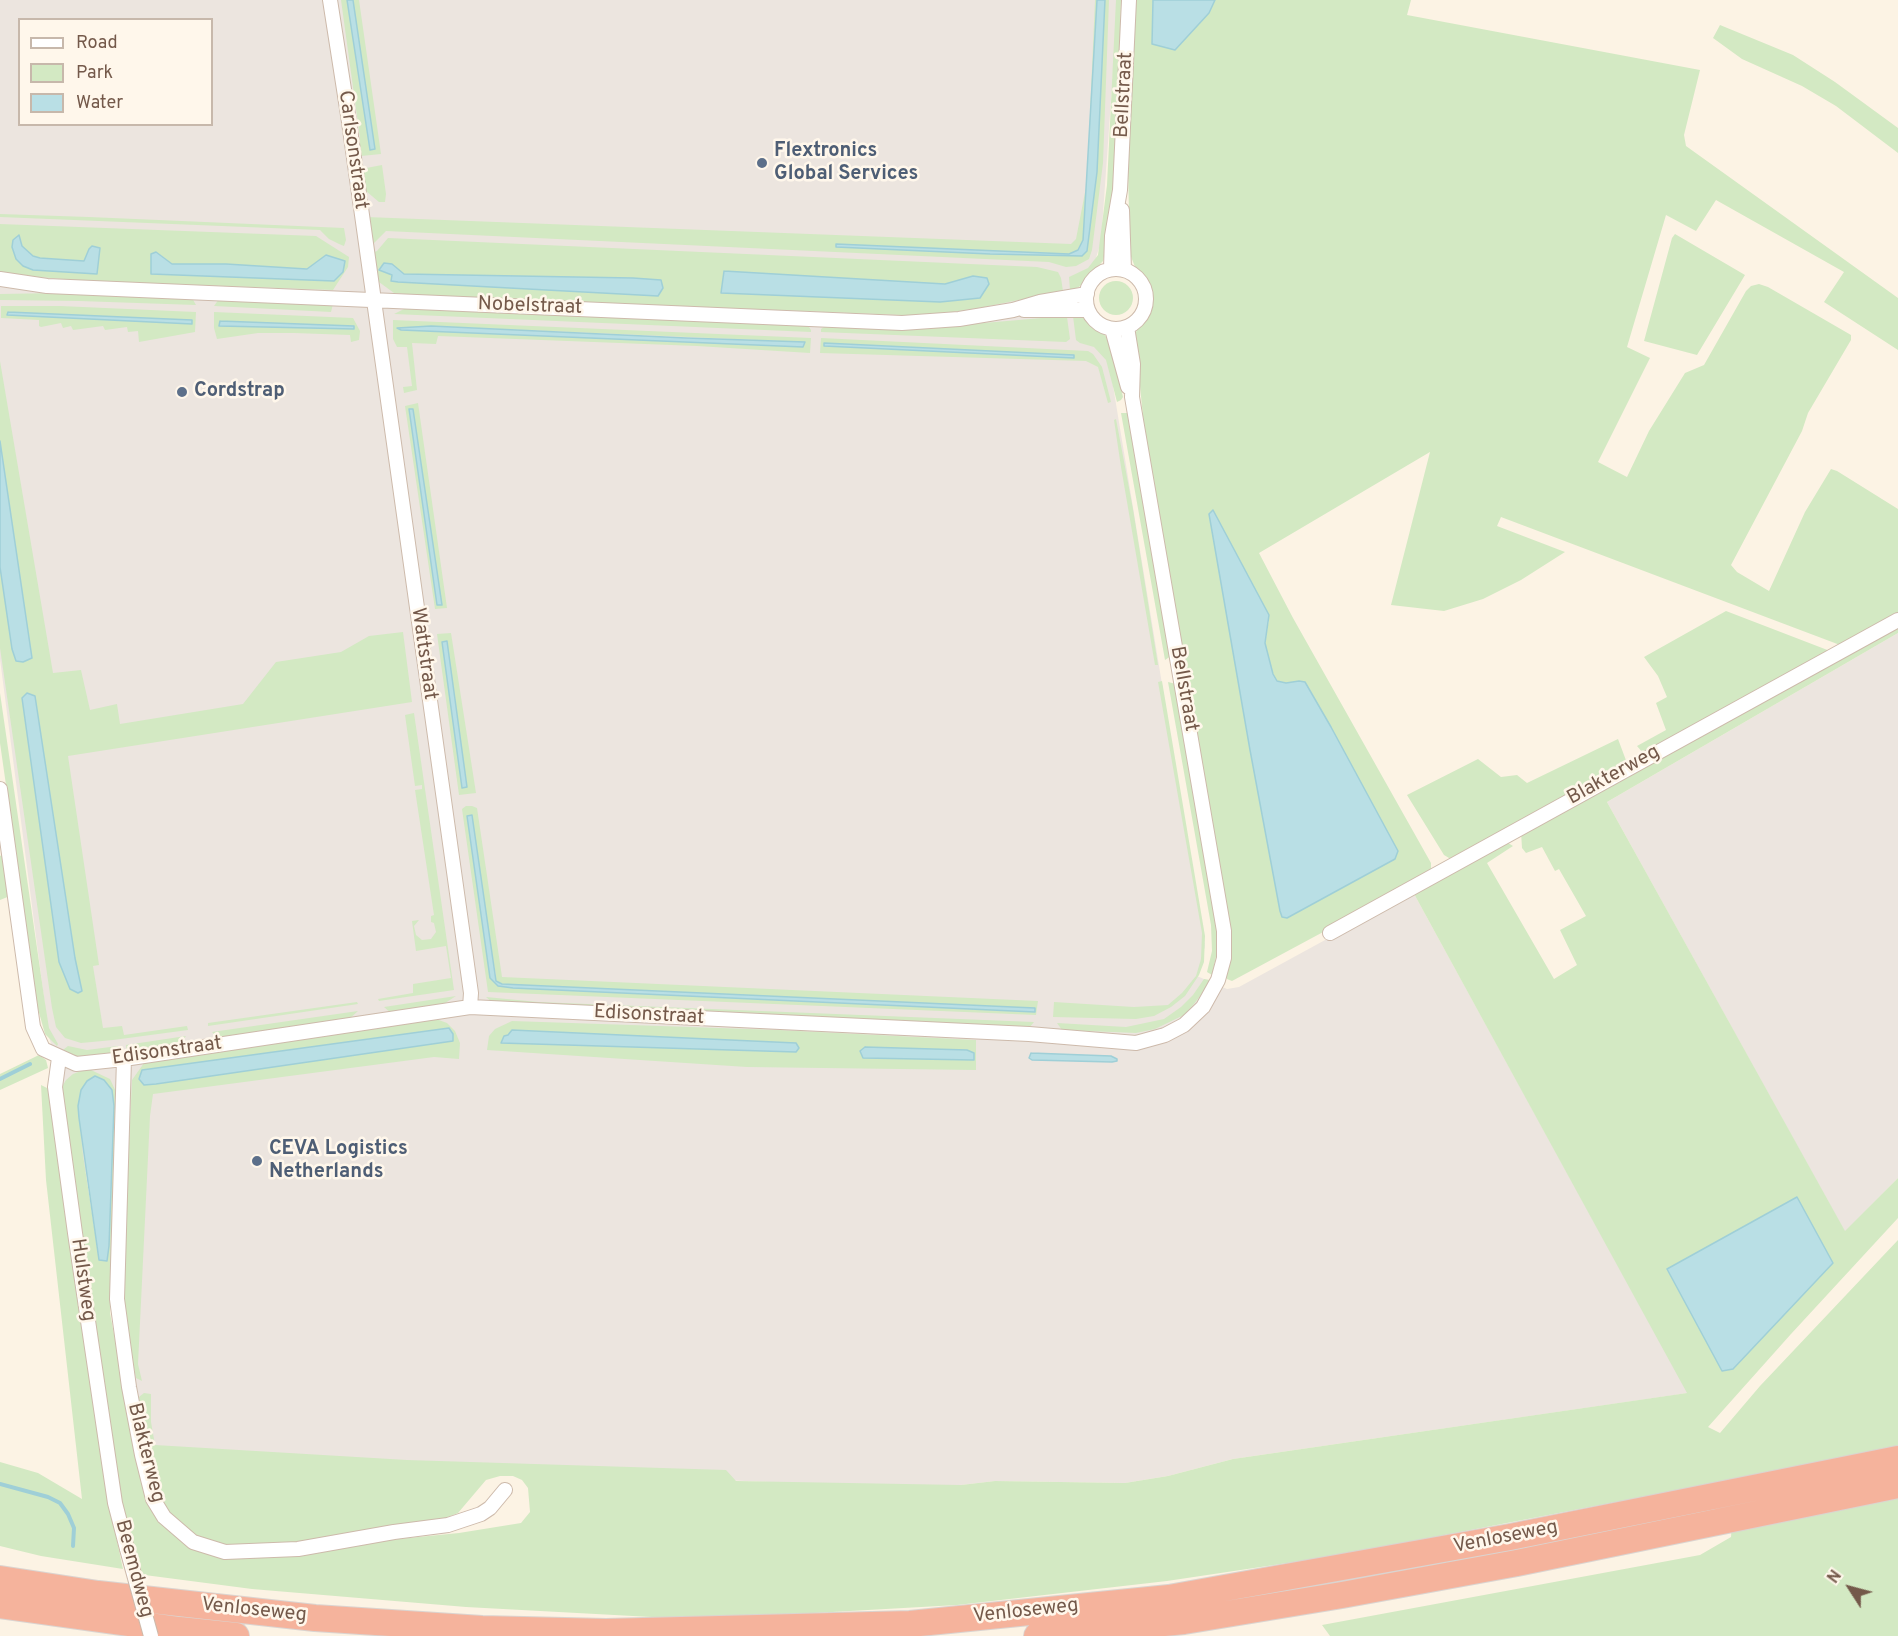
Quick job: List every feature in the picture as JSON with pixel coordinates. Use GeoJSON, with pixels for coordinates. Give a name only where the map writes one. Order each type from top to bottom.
{"type":"FeatureCollection","features":[{"type":"Feature","properties":{"kind":"highway","name":"Venloseweg"},"geometry":{"type":"LineString","coordinates":[[0,1579],[98,1594],[315,1618],[482,1629],[606,1632],[909,1623],[1169,1598],[1510,1537],[1898,1460]]}},
{"type":"Feature","properties":{"kind":"highway","name":"Venloseweg"},"geometry":{"type":"LineString","coordinates":[[1037,1636],[1184,1621],[1342,1594],[1517,1563],[1898,1485]]}},
{"type":"Feature","properties":{"kind":"highway"},"geometry":{"type":"LineString","coordinates":[[0,1560],[98,1594]]}},
{"type":"Feature","properties":{"kind":"highway","name":"Venloseweg"},"geometry":{"type":"LineString","coordinates":[[0,1605],[236,1636]]}},
{"type":"Feature","properties":{"kind":"highway"},"geometry":{"type":"LineString","coordinates":[[0,1609],[36,1610]]}},
{"type":"Feature","properties":{"kind":"street","name":"Carlsonstraat"},"geometry":{"type":"LineString","coordinates":[[330,0],[374,301]]}},
{"type":"Feature","properties":{"kind":"street","name":"Bellstraat"},"geometry":{"type":"LineString","coordinates":[[1118,269],[1124,235],[1120,190],[1129,0]]}},
{"type":"Feature","properties":{"kind":"street"},"geometry":{"type":"LineString","coordinates":[[1118,269],[1132,273],[1143,285],[1146,301],[1141,317],[1127,327],[1112,329],[1097,322],[1088,310],[1087,294],[1089,285],[1102,272],[1118,269]]}},
{"type":"Feature","properties":{"kind":"street","name":"Nobelstraat"},"geometry":{"type":"LineString","coordinates":[[0,279],[47,286],[902,322],[959,319],[1087,294]]}},
{"type":"Feature","properties":{"kind":"street","name":"Nobelstraat"},"geometry":{"type":"LineString","coordinates":[[0,289],[47,286]]}},
{"type":"Feature","properties":{"kind":"street","name":"Wattstraat"},"geometry":{"type":"LineString","coordinates":[[374,301],[471,993],[470,1007]]}},
{"type":"Feature","properties":{"kind":"street","name":"Nobelstraat"},"geometry":{"type":"LineString","coordinates":[[1013,310],[1088,310]]}},
{"type":"Feature","properties":{"kind":"street","name":"Bellstraat"},"geometry":{"type":"LineString","coordinates":[[1127,327],[1133,364],[1132,397],[1224,931],[1224,958],[1218,980]]}},
{"type":"Feature","properties":{"kind":"street","name":"Bellstraat"},"geometry":{"type":"LineString","coordinates":[[1112,329],[1132,397]]}},
{"type":"Feature","properties":{"kind":"street","name":"Blakterweg"},"geometry":{"type":"LineString","coordinates":[[1330,933],[1898,620]]}},
{"type":"Feature","properties":{"kind":"street"},"geometry":{"type":"LineString","coordinates":[[0,789],[33,1027],[43,1049],[58,1058]]}},
{"type":"Feature","properties":{"kind":"street","name":"Edisonstraat"},"geometry":{"type":"LineString","coordinates":[[58,1058],[76,1065],[470,1007],[1029,1034],[1136,1043],[1165,1035],[1184,1025],[1203,1007],[1218,980]]}},
{"type":"Feature","properties":{"kind":"street","name":"Hulstweg"},"geometry":{"type":"LineString","coordinates":[[58,1058],[55,1087],[115,1503]]}},
{"type":"Feature","properties":{"kind":"street","name":"Blakterweg"},"geometry":{"type":"LineString","coordinates":[[124,1059],[117,1299],[129,1387],[142,1455],[153,1499],[164,1517],[194,1542],[225,1552],[298,1549],[448,1525],[480,1514],[490,1508],[505,1490]]}},
{"type":"Feature","properties":{"kind":"street","name":"Beemdweg"},"geometry":{"type":"LineString","coordinates":[[115,1503],[151,1636]]}},
{"type":"Feature","properties":{"kind":"shaded area"},"geometry":{"type":"Polygon","coordinates":[[[0,0],[1118,0],[1101,242],[1093,267],[1076,282],[1086,329],[1106,343],[1205,946],[1197,976],[1227,989],[1239,987],[1413,892],[1688,1393],[1233,1459],[1168,1476],[1125,1483],[995,1481],[961,1485],[959,1490],[153,1456],[70,1109],[49,1037],[0,659],[0,0]]]}},
{"type":"Feature","properties":{"kind":"shaded area"},"geometry":{"type":"Polygon","coordinates":[[[1898,633],[1898,1178],[1845,1232],[1607,802],[1898,633]]]}},
{"type":"Feature","properties":{"kind":"green space"},"geometry":{"type":"Polygon","coordinates":[[[341,0],[347,0],[370,149],[374,149],[353,0],[359,0],[381,154],[361,156],[356,142],[360,138],[341,0]]]}},
{"type":"Feature","properties":{"kind":"green space"},"geometry":{"type":"Polygon","coordinates":[[[1095,0],[1109,0],[1103,163],[1092,250],[1089,259],[1076,266],[1066,267],[1049,262],[386,231],[372,245],[366,217],[1071,244],[1076,239],[1087,182],[1095,0]]]}},
{"type":"Feature","properties":{"kind":"green space"},"geometry":{"type":"Polygon","coordinates":[[[1116,0],[1121,0],[1116,178],[1108,237],[1103,261],[1079,287],[1070,290],[1069,277],[1088,268],[1098,255],[1107,185],[1116,0]]]}},
{"type":"Feature","properties":{"kind":"green space"},"geometry":{"type":"Polygon","coordinates":[[[1135,0],[1153,0],[1152,44],[1209,13],[1215,0],[1411,0],[1407,15],[1700,70],[1684,135],[1686,146],[1898,298],[1898,350],[1824,302],[1844,272],[1716,200],[1696,231],[1666,215],[1627,347],[1650,358],[1598,462],[1627,477],[1649,431],[1685,373],[1704,365],[1746,291],[1751,286],[1759,284],[1768,287],[1851,335],[1851,340],[1808,413],[1802,431],[1731,565],[1737,572],[1769,591],[1805,512],[1831,469],[1898,509],[1898,613],[1840,645],[1501,517],[1497,526],[1565,552],[1521,580],[1483,599],[1444,611],[1391,605],[1430,452],[1259,553],[1293,618],[1431,863],[1431,874],[1232,981],[1227,979],[1225,973],[1228,916],[1144,427],[1135,335],[1150,306],[1152,295],[1149,285],[1143,274],[1135,267],[1130,254],[1128,171],[1135,0]],[[1209,514],[1250,750],[1398,852],[1331,727],[1286,683],[1277,681],[1272,674],[1265,643],[1269,619],[1209,514]]]}},
{"type":"Feature","properties":{"kind":"green space"},"geometry":{"type":"Polygon","coordinates":[[[1720,25],[1793,55],[1835,82],[1898,128],[1898,153],[1836,106],[1802,86],[1742,59],[1713,38],[1720,25]]]}},
{"type":"Feature","properties":{"kind":"green space"},"geometry":{"type":"Polygon","coordinates":[[[382,165],[386,194],[385,202],[379,202],[366,191],[361,169],[382,165]]]}},
{"type":"Feature","properties":{"kind":"green space"},"geometry":{"type":"Polygon","coordinates":[[[0,214],[344,228],[346,240],[344,246],[329,239],[320,230],[0,217],[0,214]]]}},
{"type":"Feature","properties":{"kind":"green space"},"geometry":{"type":"Polygon","coordinates":[[[0,224],[316,236],[349,257],[348,267],[333,290],[89,281],[0,272],[0,224]],[[21,239],[23,266],[33,270],[97,273],[100,248],[89,249],[85,261],[40,258],[33,256],[22,246],[21,239]],[[161,255],[151,274],[334,281],[326,255],[307,269],[226,264],[172,264],[161,255]]]}},
{"type":"Feature","properties":{"kind":"green space"},"geometry":{"type":"Polygon","coordinates":[[[1675,234],[1745,275],[1697,355],[1644,341],[1675,234]]]}},
{"type":"Feature","properties":{"kind":"green space"},"geometry":{"type":"Polygon","coordinates":[[[388,238],[1037,267],[1058,272],[1063,291],[927,316],[429,296],[394,293],[379,282],[374,274],[372,253],[377,251],[388,238]],[[384,263],[392,275],[391,281],[661,280],[404,274],[392,264],[384,263]],[[724,271],[721,293],[945,284],[724,271]]]}},
{"type":"Feature","properties":{"kind":"green space"},"geometry":{"type":"Polygon","coordinates":[[[1116,281],[1128,286],[1133,298],[1128,310],[1116,315],[1104,310],[1099,298],[1104,286],[1116,281]]]}},
{"type":"Feature","properties":{"kind":"green space"},"geometry":{"type":"Polygon","coordinates":[[[57,293],[192,298],[196,305],[0,300],[0,294],[57,293]]]}},
{"type":"Feature","properties":{"kind":"green space"},"geometry":{"type":"Polygon","coordinates":[[[219,299],[333,304],[331,312],[214,306],[219,299]]]}},
{"type":"Feature","properties":{"kind":"green space"},"geometry":{"type":"Polygon","coordinates":[[[1,306],[60,306],[196,312],[195,332],[139,342],[138,331],[128,332],[127,327],[105,330],[103,326],[73,330],[71,326],[63,328],[61,323],[41,327],[39,320],[1,318],[1,306]]]}},
{"type":"Feature","properties":{"kind":"green space"},"geometry":{"type":"Polygon","coordinates":[[[406,308],[807,324],[811,332],[394,314],[406,308]]]}},
{"type":"Feature","properties":{"kind":"green space"},"geometry":{"type":"Polygon","coordinates":[[[214,312],[353,318],[360,331],[359,340],[351,342],[350,335],[294,333],[258,333],[217,339],[214,312]]]}},
{"type":"Feature","properties":{"kind":"green space"},"geometry":{"type":"Polygon","coordinates":[[[1065,316],[1070,339],[1066,342],[821,332],[821,329],[827,325],[914,329],[1065,316]]]}},
{"type":"Feature","properties":{"kind":"green space"},"geometry":{"type":"Polygon","coordinates":[[[1073,316],[1082,317],[1104,333],[1111,347],[1123,397],[1121,400],[1117,402],[1106,360],[1094,347],[1076,340],[1073,316]]]}},
{"type":"Feature","properties":{"kind":"green space"},"geometry":{"type":"Polygon","coordinates":[[[393,320],[811,338],[810,353],[697,346],[438,336],[436,344],[412,343],[417,390],[404,393],[403,387],[412,386],[407,347],[397,347],[393,339],[393,320]],[[431,326],[398,328],[401,330],[804,342],[431,326]]]}},
{"type":"Feature","properties":{"kind":"green space"},"geometry":{"type":"Polygon","coordinates":[[[821,338],[1088,351],[1102,367],[1111,402],[1108,403],[1098,367],[1086,361],[820,353],[821,338]]]}},
{"type":"Feature","properties":{"kind":"green space"},"geometry":{"type":"Polygon","coordinates":[[[0,361],[53,673],[81,670],[90,710],[117,704],[120,724],[243,704],[276,662],[341,652],[369,636],[403,632],[412,702],[68,756],[99,965],[93,966],[103,1028],[122,1026],[124,1035],[187,1026],[188,1030],[81,1043],[65,1038],[56,1027],[0,648],[0,567],[12,649],[32,658],[0,441],[0,361]],[[28,693],[22,698],[59,962],[70,989],[75,958],[35,696],[28,693]]]}},
{"type":"Feature","properties":{"kind":"green space"},"geometry":{"type":"Polygon","coordinates":[[[418,403],[447,608],[435,609],[405,406],[418,403]],[[413,409],[409,410],[437,605],[442,605],[413,409]]]}},
{"type":"Feature","properties":{"kind":"green space"},"geometry":{"type":"Polygon","coordinates":[[[1121,413],[1127,413],[1134,442],[1171,656],[1165,660],[1121,413]]]}},
{"type":"Feature","properties":{"kind":"green space"},"geometry":{"type":"Polygon","coordinates":[[[1116,419],[1158,665],[1155,665],[1121,467],[1114,420],[1116,419]]]}},
{"type":"Feature","properties":{"kind":"green space"},"geometry":{"type":"Polygon","coordinates":[[[1726,611],[1830,651],[1643,753],[1637,746],[1666,730],[1656,703],[1667,697],[1658,676],[1644,657],[1726,611]]]}},
{"type":"Feature","properties":{"kind":"green space"},"geometry":{"type":"Polygon","coordinates":[[[1898,624],[1898,633],[1607,802],[1845,1231],[1898,1178],[1898,1218],[1708,1427],[1720,1433],[1760,1386],[1898,1240],[1898,1636],[1330,1636],[1322,1625],[1700,1555],[1731,1537],[1735,1479],[1341,1555],[1167,1581],[957,1605],[743,1617],[670,1618],[466,1607],[252,1589],[137,1574],[118,1498],[61,1095],[66,1080],[81,1071],[91,1070],[110,1079],[118,1096],[110,1313],[143,1487],[150,1505],[174,1535],[194,1549],[217,1556],[241,1559],[297,1555],[388,1540],[459,1533],[521,1523],[530,1512],[528,1488],[522,1480],[513,1476],[500,1476],[486,1480],[458,1513],[441,1520],[308,1541],[233,1547],[197,1538],[163,1505],[155,1483],[148,1451],[139,1397],[144,1393],[151,1394],[151,1422],[155,1445],[407,1460],[726,1470],[736,1481],[961,1485],[995,1481],[1125,1483],[1168,1476],[1233,1459],[1687,1393],[1413,892],[1505,841],[1513,846],[1487,863],[1554,979],[1577,965],[1560,930],[1586,916],[1559,869],[1555,871],[1542,847],[1526,853],[1522,848],[1521,832],[1898,624]],[[78,1106],[99,1259],[107,1261],[78,1106]]]}},
{"type":"Feature","properties":{"kind":"green space"},"geometry":{"type":"Polygon","coordinates":[[[451,633],[476,793],[459,795],[437,634],[451,633]],[[447,641],[443,642],[463,788],[467,786],[447,641]]]}},
{"type":"Feature","properties":{"kind":"green space"},"geometry":{"type":"Polygon","coordinates":[[[1162,681],[1205,936],[1204,962],[1199,975],[1185,996],[1154,1016],[1136,1019],[1053,1017],[1054,1002],[1134,1007],[1168,1005],[1196,976],[1201,959],[1202,933],[1158,682],[1162,681]]]}},
{"type":"Feature","properties":{"kind":"green space"},"geometry":{"type":"Polygon","coordinates":[[[1168,682],[1176,684],[1218,935],[1212,975],[1207,972],[1212,951],[1211,925],[1168,682]]]}},
{"type":"Feature","properties":{"kind":"green space"},"geometry":{"type":"Polygon","coordinates":[[[0,693],[49,1028],[57,1046],[45,1034],[38,1009],[0,743],[0,693]]]}},
{"type":"Feature","properties":{"kind":"green space"},"geometry":{"type":"Polygon","coordinates":[[[414,713],[454,990],[379,1001],[378,999],[413,993],[413,984],[451,978],[446,946],[416,951],[412,921],[419,920],[414,926],[416,935],[422,940],[431,939],[436,932],[434,923],[431,922],[431,916],[434,915],[415,790],[422,789],[422,785],[415,786],[405,715],[414,713]]]}},
{"type":"Feature","properties":{"kind":"green space"},"geometry":{"type":"Polygon","coordinates":[[[1618,739],[1627,763],[1454,861],[1444,855],[1407,795],[1478,759],[1501,777],[1517,775],[1527,783],[1618,739]]]}},
{"type":"Feature","properties":{"kind":"green space"},"geometry":{"type":"Polygon","coordinates":[[[466,806],[477,808],[502,977],[1038,1001],[1036,1015],[488,992],[462,809],[466,806]],[[472,815],[467,817],[490,977],[498,986],[1035,1011],[502,984],[496,981],[472,815]]]}},
{"type":"Feature","properties":{"kind":"green space"},"geometry":{"type":"Polygon","coordinates":[[[4,854],[10,896],[0,900],[0,856],[4,854]]]}},
{"type":"Feature","properties":{"kind":"green space"},"geometry":{"type":"Polygon","coordinates":[[[1204,979],[1210,980],[1206,988],[1184,1015],[1155,1029],[1136,1033],[1062,1030],[1057,1023],[1126,1027],[1164,1019],[1193,995],[1204,979]]]}},
{"type":"Feature","properties":{"kind":"green space"},"geometry":{"type":"Polygon","coordinates":[[[456,996],[442,1005],[391,1013],[384,1007],[456,996]]]}},
{"type":"Feature","properties":{"kind":"green space"},"geometry":{"type":"Polygon","coordinates":[[[486,997],[538,1002],[1034,1022],[1028,1029],[493,1003],[486,997]]]}},
{"type":"Feature","properties":{"kind":"green space"},"geometry":{"type":"Polygon","coordinates":[[[357,1002],[358,1004],[208,1026],[208,1023],[357,1002]]]}},
{"type":"Feature","properties":{"kind":"green space"},"geometry":{"type":"Polygon","coordinates":[[[358,1011],[349,1019],[219,1039],[212,1032],[358,1011]]]}},
{"type":"Feature","properties":{"kind":"green space"},"geometry":{"type":"Polygon","coordinates":[[[436,1019],[447,1023],[455,1031],[460,1043],[459,1059],[434,1057],[153,1094],[138,1364],[142,1381],[136,1378],[123,1311],[132,1080],[144,1063],[436,1019]],[[448,1028],[142,1070],[139,1079],[144,1085],[156,1084],[452,1041],[453,1034],[448,1028]]]}},
{"type":"Feature","properties":{"kind":"green space"},"geometry":{"type":"Polygon","coordinates":[[[512,1021],[779,1030],[976,1040],[976,1070],[747,1067],[487,1050],[489,1036],[495,1029],[512,1021]],[[508,1035],[504,1036],[502,1043],[796,1052],[799,1048],[508,1035]]]}},
{"type":"Feature","properties":{"kind":"green space"},"geometry":{"type":"Polygon","coordinates":[[[186,1036],[180,1044],[127,1052],[126,1045],[186,1036]]]}},
{"type":"Feature","properties":{"kind":"green space"},"geometry":{"type":"Polygon","coordinates":[[[68,1046],[87,1050],[118,1046],[119,1053],[74,1056],[63,1050],[68,1046]]]}},
{"type":"Feature","properties":{"kind":"green space"},"geometry":{"type":"Polygon","coordinates":[[[39,1055],[46,1060],[48,1068],[0,1090],[0,1074],[39,1055]]]}},
{"type":"Feature","properties":{"kind":"green space"},"geometry":{"type":"Polygon","coordinates":[[[41,1085],[49,1089],[106,1489],[123,1569],[41,1556],[0,1546],[0,1462],[38,1473],[82,1499],[46,1180],[41,1085]]]}},
{"type":"Feature","properties":{"kind":"water"},"geometry":{"type":"Polygon","coordinates":[[[347,0],[353,0],[375,149],[370,150],[347,0]]]}},
{"type":"Feature","properties":{"kind":"water"},"geometry":{"type":"Polygon","coordinates":[[[1097,0],[1105,0],[1097,172],[1087,251],[1082,256],[836,247],[836,244],[1069,254],[1078,250],[1083,240],[1097,0]]]}},
{"type":"Feature","properties":{"kind":"water"},"geometry":{"type":"Polygon","coordinates":[[[1153,0],[1215,0],[1209,13],[1175,50],[1152,44],[1153,0]]]}},
{"type":"Feature","properties":{"kind":"water"},"geometry":{"type":"Polygon","coordinates":[[[19,235],[22,246],[33,256],[40,258],[84,261],[92,246],[100,248],[97,274],[33,270],[23,266],[16,259],[12,247],[13,240],[19,235]]]}},
{"type":"Feature","properties":{"kind":"water"},"geometry":{"type":"Polygon","coordinates":[[[156,252],[172,264],[226,264],[307,269],[326,255],[345,261],[343,272],[334,281],[151,274],[151,254],[156,252]]]}},
{"type":"Feature","properties":{"kind":"water"},"geometry":{"type":"Polygon","coordinates":[[[384,263],[392,264],[404,274],[633,278],[661,280],[663,288],[658,296],[398,282],[391,281],[392,275],[379,270],[384,263]]]}},
{"type":"Feature","properties":{"kind":"water"},"geometry":{"type":"Polygon","coordinates":[[[724,271],[945,284],[973,276],[987,278],[989,284],[980,298],[940,302],[721,293],[724,271]]]}},
{"type":"Feature","properties":{"kind":"water"},"geometry":{"type":"Polygon","coordinates":[[[8,312],[192,320],[192,324],[7,315],[8,312]]]}},
{"type":"Feature","properties":{"kind":"water"},"geometry":{"type":"Polygon","coordinates":[[[220,321],[354,326],[354,329],[219,326],[220,321]]]}},
{"type":"Feature","properties":{"kind":"water"},"geometry":{"type":"Polygon","coordinates":[[[431,326],[805,342],[803,347],[401,330],[397,328],[431,326]]]}},
{"type":"Feature","properties":{"kind":"water"},"geometry":{"type":"Polygon","coordinates":[[[824,343],[1074,355],[1074,358],[824,346],[824,343]]]}},
{"type":"Feature","properties":{"kind":"water"},"geometry":{"type":"Polygon","coordinates":[[[409,409],[413,409],[442,605],[437,605],[409,409]]]}},
{"type":"Feature","properties":{"kind":"water"},"geometry":{"type":"Polygon","coordinates":[[[0,441],[32,658],[23,662],[16,661],[12,649],[0,567],[0,441]]]}},
{"type":"Feature","properties":{"kind":"water"},"geometry":{"type":"Polygon","coordinates":[[[1213,510],[1269,615],[1265,643],[1273,674],[1277,681],[1305,682],[1398,851],[1395,859],[1287,918],[1282,917],[1280,911],[1250,750],[1209,514],[1213,510]]]}},
{"type":"Feature","properties":{"kind":"water"},"geometry":{"type":"Polygon","coordinates":[[[447,641],[467,787],[462,788],[442,642],[447,641]]]}},
{"type":"Feature","properties":{"kind":"water"},"geometry":{"type":"Polygon","coordinates":[[[27,693],[35,696],[82,991],[78,993],[70,989],[59,962],[22,698],[27,693]]]}},
{"type":"Feature","properties":{"kind":"water"},"geometry":{"type":"Polygon","coordinates":[[[472,815],[496,981],[502,984],[1035,1008],[1035,1012],[498,986],[490,978],[467,816],[472,815]]]}},
{"type":"Feature","properties":{"kind":"water"},"geometry":{"type":"Polygon","coordinates":[[[449,1028],[453,1034],[453,1041],[156,1084],[144,1085],[139,1079],[142,1070],[449,1028]]]}},
{"type":"Feature","properties":{"kind":"water"},"geometry":{"type":"Polygon","coordinates":[[[512,1030],[796,1043],[799,1048],[796,1052],[501,1043],[504,1036],[512,1030]]]}},
{"type":"Feature","properties":{"kind":"water"},"geometry":{"type":"Polygon","coordinates":[[[865,1047],[967,1050],[974,1053],[974,1060],[863,1058],[860,1051],[865,1047]]]}},
{"type":"Feature","properties":{"kind":"water"},"geometry":{"type":"Polygon","coordinates":[[[1031,1053],[1111,1056],[1117,1061],[1032,1060],[1029,1058],[1031,1053]]]}},
{"type":"Feature","properties":{"kind":"water"},"geometry":{"type":"Polygon","coordinates":[[[95,1076],[104,1080],[112,1090],[114,1106],[107,1261],[99,1260],[78,1106],[81,1090],[87,1081],[95,1076]]]}},
{"type":"Feature","properties":{"kind":"water"},"geometry":{"type":"Polygon","coordinates":[[[1797,1197],[1833,1263],[1733,1369],[1722,1371],[1667,1269],[1797,1197]]]}},
{"type":"Feature","properties":{"kind":"waterway"},"geometry":{"type":"LineString","coordinates":[[0,1079],[30,1064]]}},
{"type":"Feature","properties":{"kind":"waterway"},"geometry":{"type":"LineString","coordinates":[[0,1484],[48,1497],[60,1503],[74,1528],[73,1546]]}},
{"type":"Feature","properties":{"kind":"place","name":"Flextronics Global Services"},"geometry":{"type":"Point","coordinates":[762,163]}},
{"type":"Feature","properties":{"kind":"place","name":"Cordstrap"},"geometry":{"type":"Point","coordinates":[182,392]}},
{"type":"Feature","properties":{"kind":"place","name":"CEVA Logistics Netherlands"},"geometry":{"type":"Point","coordinates":[257,1161]}}]}
